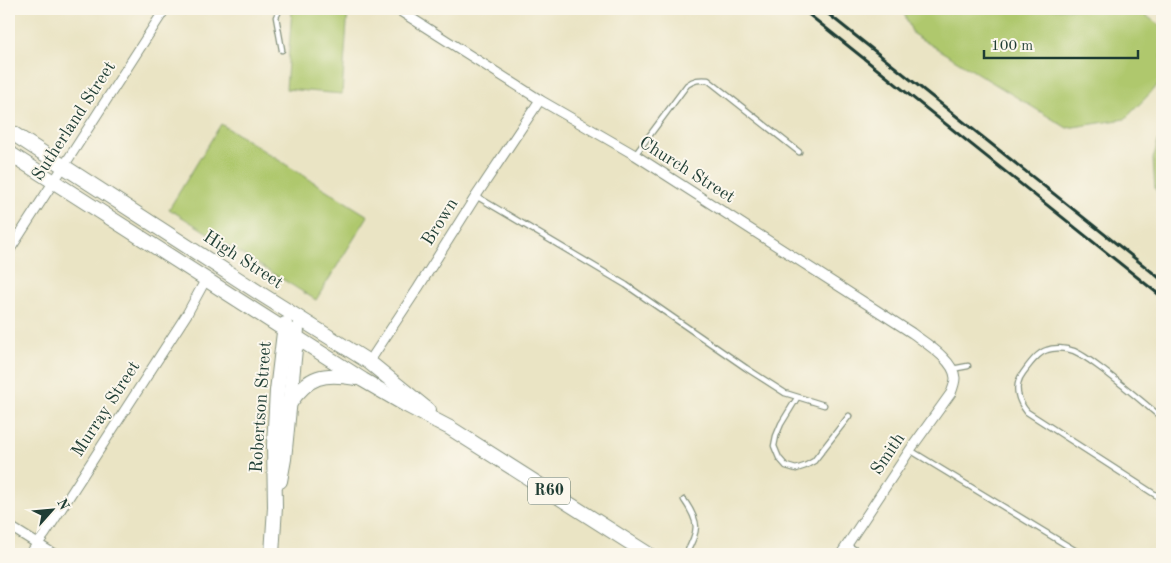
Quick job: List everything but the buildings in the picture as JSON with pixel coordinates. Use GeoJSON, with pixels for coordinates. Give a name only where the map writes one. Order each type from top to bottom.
{"type":"FeatureCollection","features":[{"type":"Feature","properties":{"kind":"main road","name":"High Street"},"geometry":{"type":"LineString","coordinates":[[9,131],[369,362],[450,428]]}},
{"type":"Feature","properties":{"kind":"main road","name":"High Street"},"geometry":{"type":"LineString","coordinates":[[9,153],[363,380],[450,428],[648,554]]}},
{"type":"Feature","properties":{"kind":"main road","name":"Robertson Street"},"geometry":{"type":"LineString","coordinates":[[275,506],[284,459],[290,403],[290,333],[292,314]]}},
{"type":"Feature","properties":{"kind":"main road","name":"Robertson Street"},"geometry":{"type":"LineString","coordinates":[[272,554],[275,506],[274,445],[277,391],[290,333]]}},
{"type":"Feature","properties":{"kind":"main road"},"geometry":{"type":"LineString","coordinates":[[290,403],[302,388],[319,377],[335,374],[363,380]]}},
{"type":"Feature","properties":{"kind":"street","name":"Sutherland Street"},"geometry":{"type":"LineString","coordinates":[[9,251],[165,9]]}},
{"type":"Feature","properties":{"kind":"street","name":"Church Street"},"geometry":{"type":"LineString","coordinates":[[397,9],[540,100],[634,155],[912,333],[941,356],[952,370]]}},
{"type":"Feature","properties":{"kind":"street","name":"Brown"},"geometry":{"type":"LineString","coordinates":[[369,362],[540,100]]}},
{"type":"Feature","properties":{"kind":"street","name":"Murray Street"},"geometry":{"type":"LineString","coordinates":[[30,554],[45,534],[181,322],[206,279]]}},
{"type":"Feature","properties":{"kind":"street","name":"Smith"},"geometry":{"type":"LineString","coordinates":[[840,554],[951,393],[955,377],[952,370]]}},
{"type":"Feature","properties":{"kind":"street"},"geometry":{"type":"LineString","coordinates":[[9,526],[54,554]]}},
{"type":"Feature","properties":{"kind":"lane"},"geometry":{"type":"LineString","coordinates":[[280,9],[276,17],[282,50]]}},
{"type":"Feature","properties":{"kind":"lane"},"geometry":{"type":"LineString","coordinates":[[634,155],[687,85],[701,79],[708,80],[799,152]]}},
{"type":"Feature","properties":{"kind":"lane"},"geometry":{"type":"LineString","coordinates":[[476,196],[626,285],[785,393],[824,405]]}},
{"type":"Feature","properties":{"kind":"lane"},"geometry":{"type":"LineString","coordinates":[[1162,418],[1110,375],[1072,350],[1048,349],[1039,354],[1021,375],[1018,385],[1017,395],[1021,405],[1027,412],[1162,499]]}},
{"type":"Feature","properties":{"kind":"lane"},"geometry":{"type":"LineString","coordinates":[[952,370],[968,366]]}},
{"type":"Feature","properties":{"kind":"lane"},"geometry":{"type":"LineString","coordinates":[[797,398],[781,424],[774,446],[779,458],[786,466],[796,469],[814,461],[849,416]]}},
{"type":"Feature","properties":{"kind":"lane"},"geometry":{"type":"LineString","coordinates":[[910,450],[1080,554]]}},
{"type":"Feature","properties":{"kind":"lane"},"geometry":{"type":"LineString","coordinates":[[684,500],[695,519],[696,530],[686,554]]}},
{"type":"Feature","properties":{"kind":"lane"},"geometry":{"type":"LineString","coordinates":[[847,545],[863,554]]}},
{"type":"Feature","properties":{"kind":"green space"},"geometry":{"type":"Polygon","coordinates":[[[292,9],[348,9],[342,94],[286,89],[292,9]]]}},
{"type":"Feature","properties":{"kind":"green space"},"geometry":{"type":"Polygon","coordinates":[[[902,9],[1137,9],[1162,27],[1162,81],[1125,119],[1067,128],[913,34],[902,9]]]}},
{"type":"Feature","properties":{"kind":"green space"},"geometry":{"type":"Polygon","coordinates":[[[221,124],[368,216],[316,300],[169,209],[221,124]]]}},
{"type":"Feature","properties":{"kind":"green space"},"geometry":{"type":"Polygon","coordinates":[[[1162,128],[1162,203],[1155,188],[1153,159],[1162,128]]]}},
{"type":"Feature","properties":{"kind":"railway"},"geometry":{"type":"LineString","coordinates":[[802,9],[1162,297]]}},
{"type":"Feature","properties":{"kind":"railway"},"geometry":{"type":"LineString","coordinates":[[822,9],[1162,280]]}}]}
